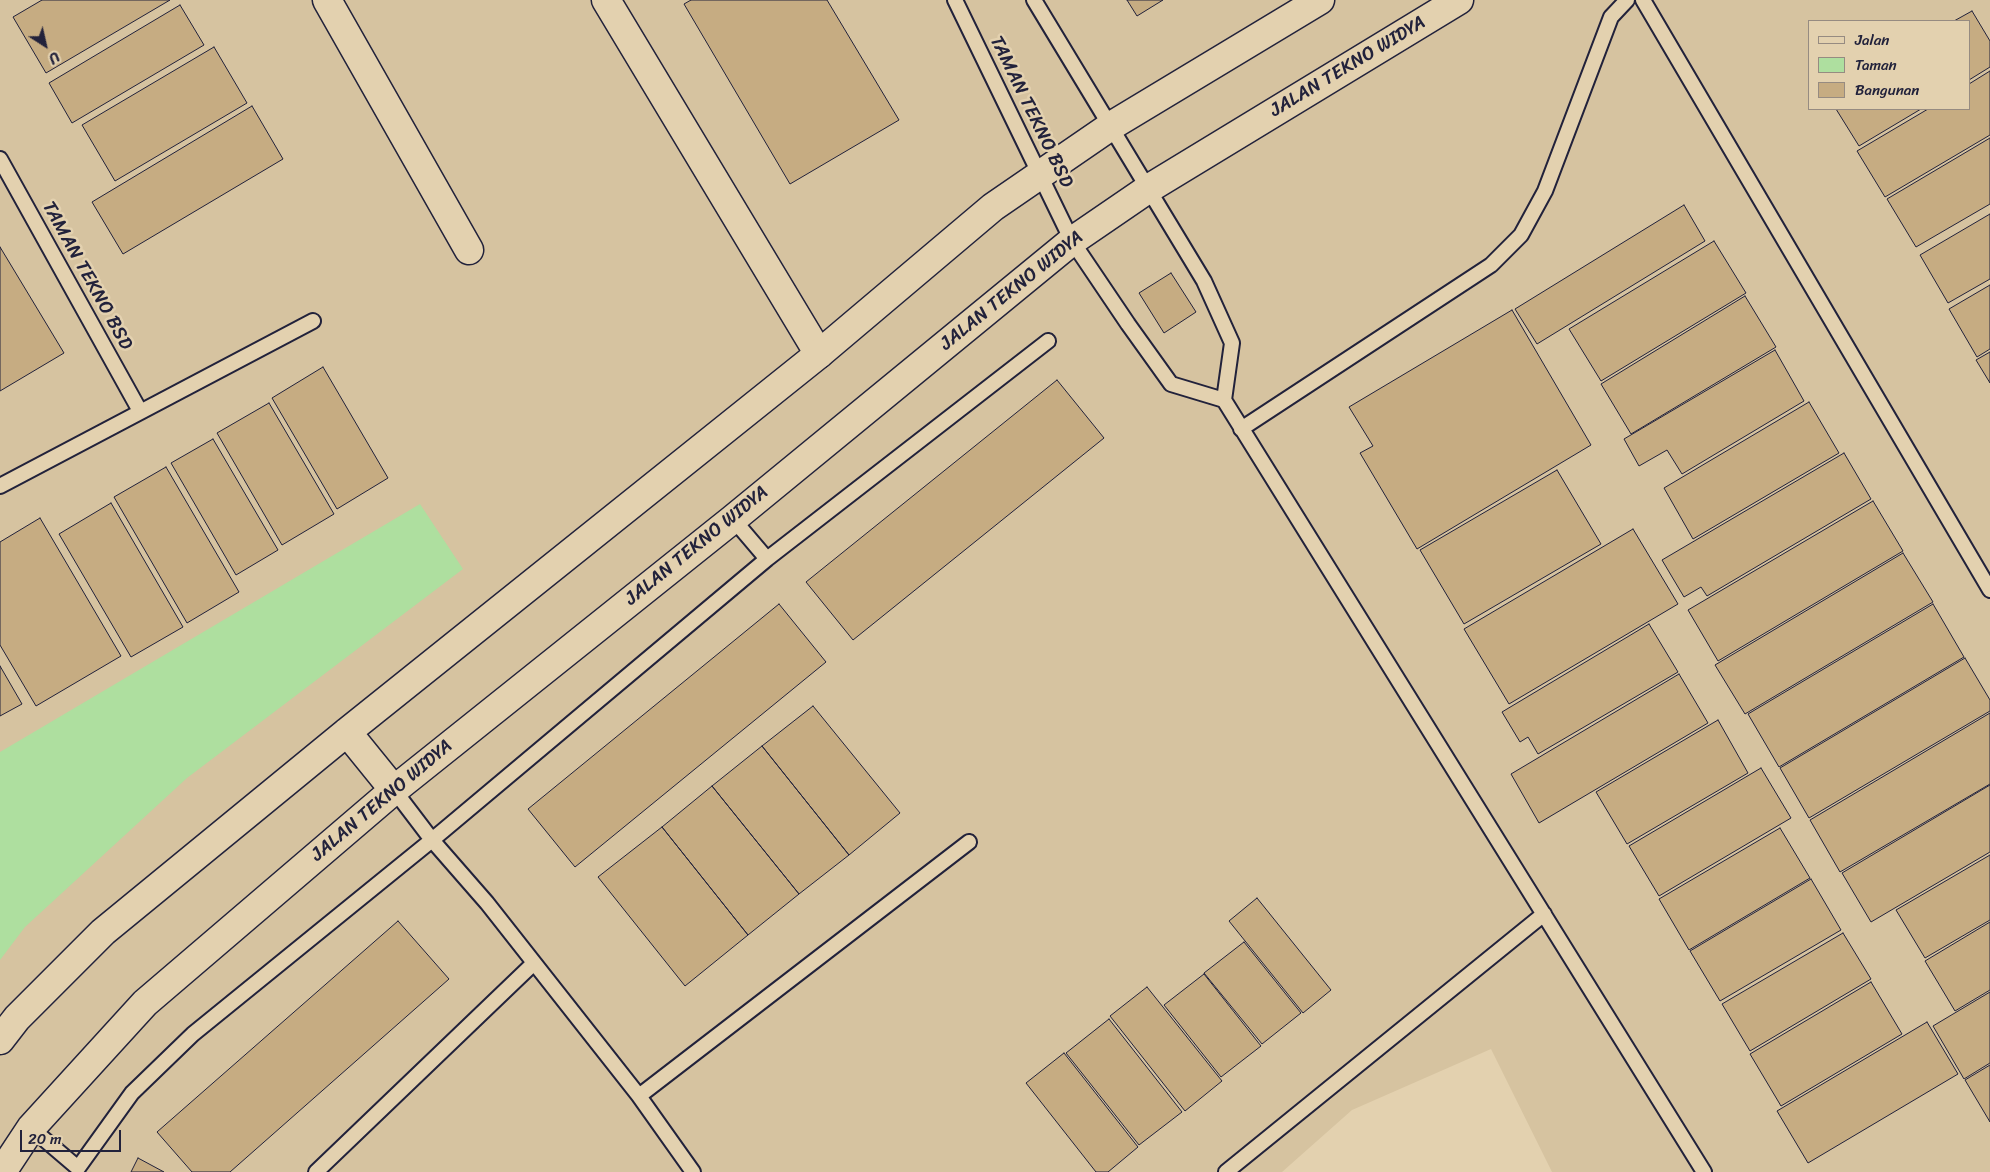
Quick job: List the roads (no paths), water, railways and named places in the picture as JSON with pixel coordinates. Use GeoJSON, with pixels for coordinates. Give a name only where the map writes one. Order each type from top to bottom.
{"type":"FeatureCollection","features":[{"type":"Feature","properties":{"kind":"main road"},"geometry":{"type":"LineString","coordinates":[[327,0],[469,250]]}},
{"type":"Feature","properties":{"kind":"main road"},"geometry":{"type":"LineString","coordinates":[[606,0],[818,354]]}},
{"type":"Feature","properties":{"kind":"main road"},"geometry":{"type":"LineString","coordinates":[[0,1040],[17,1018],[103,932],[347,732],[818,354],[993,207],[1111,126],[1320,0]]}},
{"type":"Feature","properties":{"kind":"main road","name":"JALAN TEKNO WIDYA"},"geometry":{"type":"LineString","coordinates":[[2,1172],[31,1128],[145,1003],[394,790],[733,519],[1072,241],[1148,189],[1459,0]]}},
{"type":"Feature","properties":{"kind":"main road"},"geometry":{"type":"LineString","coordinates":[[347,732],[394,790]]}},
{"type":"Feature","properties":{"kind":"lane","name":"TAMAN TEKNO BSD"},"geometry":{"type":"LineString","coordinates":[[955,0],[1072,241],[1170,384],[1224,400]]}},
{"type":"Feature","properties":{"kind":"lane"},"geometry":{"type":"LineString","coordinates":[[1034,0],[1204,281],[1232,343],[1224,400],[1704,1172]]}},
{"type":"Feature","properties":{"kind":"lane"},"geometry":{"type":"LineString","coordinates":[[1241,429],[1491,265],[1521,235],[1545,191],[1612,18],[1627,0]]}},
{"type":"Feature","properties":{"kind":"lane"},"geometry":{"type":"LineString","coordinates":[[1643,0],[1990,590]]}},
{"type":"Feature","properties":{"kind":"lane","name":"TAMAN TEKNO BSD"},"geometry":{"type":"LineString","coordinates":[[0,159],[140,412]]}},
{"type":"Feature","properties":{"kind":"lane"},"geometry":{"type":"LineString","coordinates":[[0,486],[313,321]]}},
{"type":"Feature","properties":{"kind":"lane"},"geometry":{"type":"LineString","coordinates":[[31,1128],[77,1170],[132,1093],[193,1034],[432,840],[767,559],[1048,340]]}},
{"type":"Feature","properties":{"kind":"lane"},"geometry":{"type":"LineString","coordinates":[[733,519],[767,559]]}},
{"type":"Feature","properties":{"kind":"lane"},"geometry":{"type":"LineString","coordinates":[[394,790],[432,840],[487,903],[639,1096],[693,1172]]}},
{"type":"Feature","properties":{"kind":"lane"},"geometry":{"type":"LineString","coordinates":[[639,1096],[969,842]]}},
{"type":"Feature","properties":{"kind":"lane"},"geometry":{"type":"LineString","coordinates":[[1226,1172],[1544,914]]}},
{"type":"Feature","properties":{"kind":"lane"},"geometry":{"type":"LineString","coordinates":[[316,1172],[534,963]]}}]}
